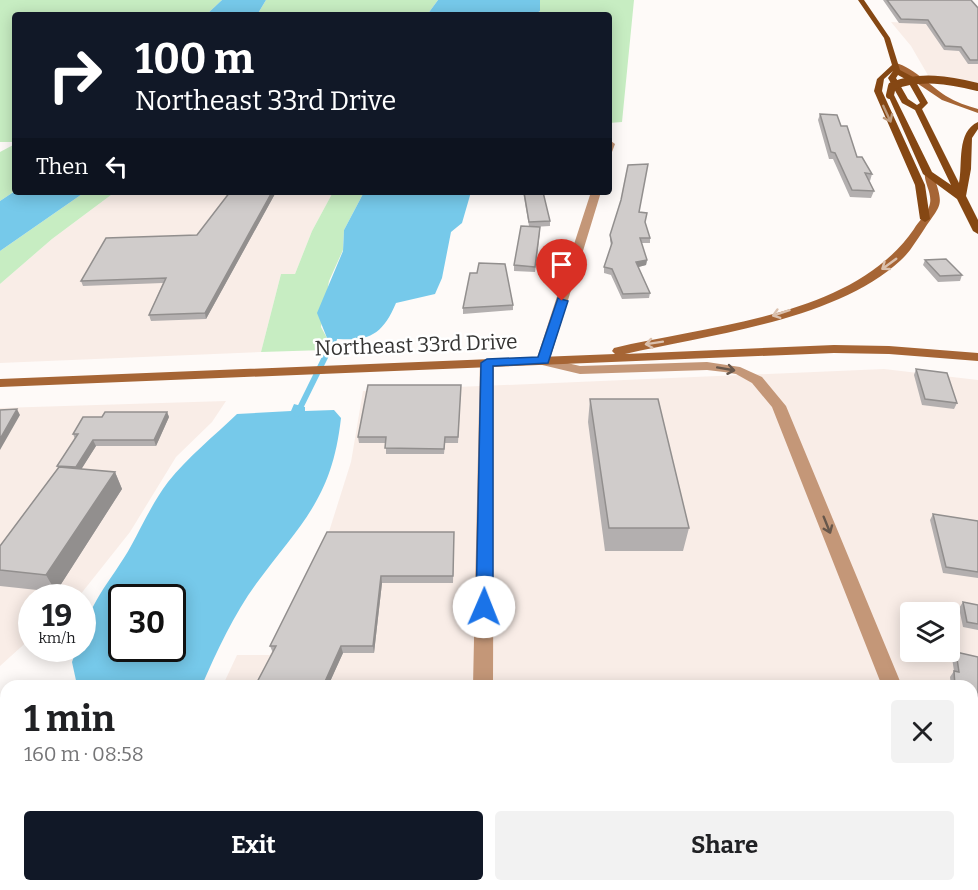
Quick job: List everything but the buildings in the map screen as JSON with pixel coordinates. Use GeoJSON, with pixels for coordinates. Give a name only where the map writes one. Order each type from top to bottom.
{"type":"FeatureCollection","features":[{"type":"Feature","properties":{"kind":"main road"},"geometry":{"type":"LineString","coordinates":[[861,0],[887,38],[897,68],[910,79],[924,103],[918,109]]}},
{"type":"Feature","properties":{"kind":"main road"},"geometry":{"type":"LineString","coordinates":[[897,68],[892,78],[905,101],[918,109],[978,231]]}},
{"type":"Feature","properties":{"kind":"main road"},"geometry":{"type":"LineString","coordinates":[[897,68],[919,78],[948,102],[978,111]]}},
{"type":"Feature","properties":{"kind":"main road"},"geometry":{"type":"LineString","coordinates":[[897,68],[883,76],[878,84],[878,91],[920,185],[925,219]]}},
{"type":"Feature","properties":{"kind":"main road"},"geometry":{"type":"LineString","coordinates":[[584,359],[734,328],[843,291],[869,278],[905,251],[936,204],[928,174],[889,92],[896,84],[931,80],[978,87]]}},
{"type":"Feature","properties":{"kind":"main road"},"geometry":{"type":"LineString","coordinates":[[963,197],[968,163],[967,136],[971,129],[978,125]]}},
{"type":"Feature","properties":{"kind":"main road"},"geometry":{"type":"LineString","coordinates":[[928,174],[963,197]]}},
{"type":"Feature","properties":{"kind":"main road","name":"Northeast 33rd Drive"},"geometry":{"type":"LineString","coordinates":[[0,384],[834,349],[889,350],[978,357]]}},
{"type":"Feature","properties":{"kind":"street"},"geometry":{"type":"LineString","coordinates":[[595,195],[543,361],[580,370],[716,367],[740,372],[766,388],[779,406],[890,680]]}},
{"type":"Feature","properties":{"kind":"street"},"geometry":{"type":"LineString","coordinates":[[483,680],[487,363]]}},
{"type":"Feature","properties":{"kind":"shaded area"},"geometry":{"type":"Polygon","coordinates":[[[891,22],[978,27],[978,84],[929,77],[911,46],[891,22]]]}},
{"type":"Feature","properties":{"kind":"shaded area"},"geometry":{"type":"Polygon","coordinates":[[[111,195],[331,195],[312,231],[295,274],[281,274],[261,352],[0,363],[0,284],[52,239],[111,195]]]}},
{"type":"Feature","properties":{"kind":"shaded area"},"geometry":{"type":"Polygon","coordinates":[[[884,369],[978,380],[978,680],[225,680],[237,655],[270,655],[327,538],[351,462],[363,391],[884,369]]]}},
{"type":"Feature","properties":{"kind":"shaded area"},"geometry":{"type":"Polygon","coordinates":[[[226,401],[212,422],[176,457],[130,532],[89,584],[18,584],[18,650],[0,666],[0,408],[226,401]]]}},
{"type":"Feature","properties":{"kind":"green space"},"geometry":{"type":"Polygon","coordinates":[[[0,0],[222,0],[209,12],[12,12],[12,142],[0,142],[0,0]]]}},
{"type":"Feature","properties":{"kind":"green space"},"geometry":{"type":"Polygon","coordinates":[[[266,0],[438,0],[429,12],[259,12],[266,0]]]}},
{"type":"Feature","properties":{"kind":"green space"},"geometry":{"type":"Polygon","coordinates":[[[540,0],[634,0],[622,122],[612,123],[612,12],[538,12],[540,0]]]}},
{"type":"Feature","properties":{"kind":"green space"},"geometry":{"type":"Polygon","coordinates":[[[12,146],[12,193],[0,201],[0,152],[12,146]]]}},
{"type":"Feature","properties":{"kind":"green space"},"geometry":{"type":"Polygon","coordinates":[[[81,195],[111,195],[52,239],[0,284],[0,251],[81,195]]]}},
{"type":"Feature","properties":{"kind":"green space"},"geometry":{"type":"Polygon","coordinates":[[[331,195],[362,195],[344,230],[343,250],[329,281],[321,327],[327,338],[325,350],[261,352],[281,274],[295,274],[312,231],[331,195]]]}},
{"type":"Feature","properties":{"kind":"water"},"geometry":{"type":"Polygon","coordinates":[[[222,0],[266,0],[259,12],[209,12],[222,0]]]}},
{"type":"Feature","properties":{"kind":"water"},"geometry":{"type":"Polygon","coordinates":[[[438,0],[540,0],[538,12],[429,12],[438,0]]]}},
{"type":"Feature","properties":{"kind":"water"},"geometry":{"type":"Polygon","coordinates":[[[12,193],[12,195],[81,195],[0,251],[0,201],[12,193]]]}},
{"type":"Feature","properties":{"kind":"water"},"geometry":{"type":"Polygon","coordinates":[[[362,195],[470,195],[462,223],[451,232],[442,278],[435,294],[396,303],[378,331],[362,338],[327,338],[317,313],[343,251],[344,230],[362,195]]]}},
{"type":"Feature","properties":{"kind":"water"},"geometry":{"type":"Polygon","coordinates":[[[294,404],[305,407],[305,411],[334,410],[341,418],[337,446],[322,490],[312,509],[240,608],[204,680],[76,680],[72,662],[96,662],[96,602],[168,482],[237,414],[291,411],[294,404]]]}},
{"type":"Feature","properties":{"kind":"waterway"},"geometry":{"type":"LineString","coordinates":[[297,414],[334,339]]}},
{"type":"Feature","properties":{"kind":"route"},"geometry":{"type":"LineString","coordinates":[[484,607],[487,363],[543,361],[562,301]]}}]}
